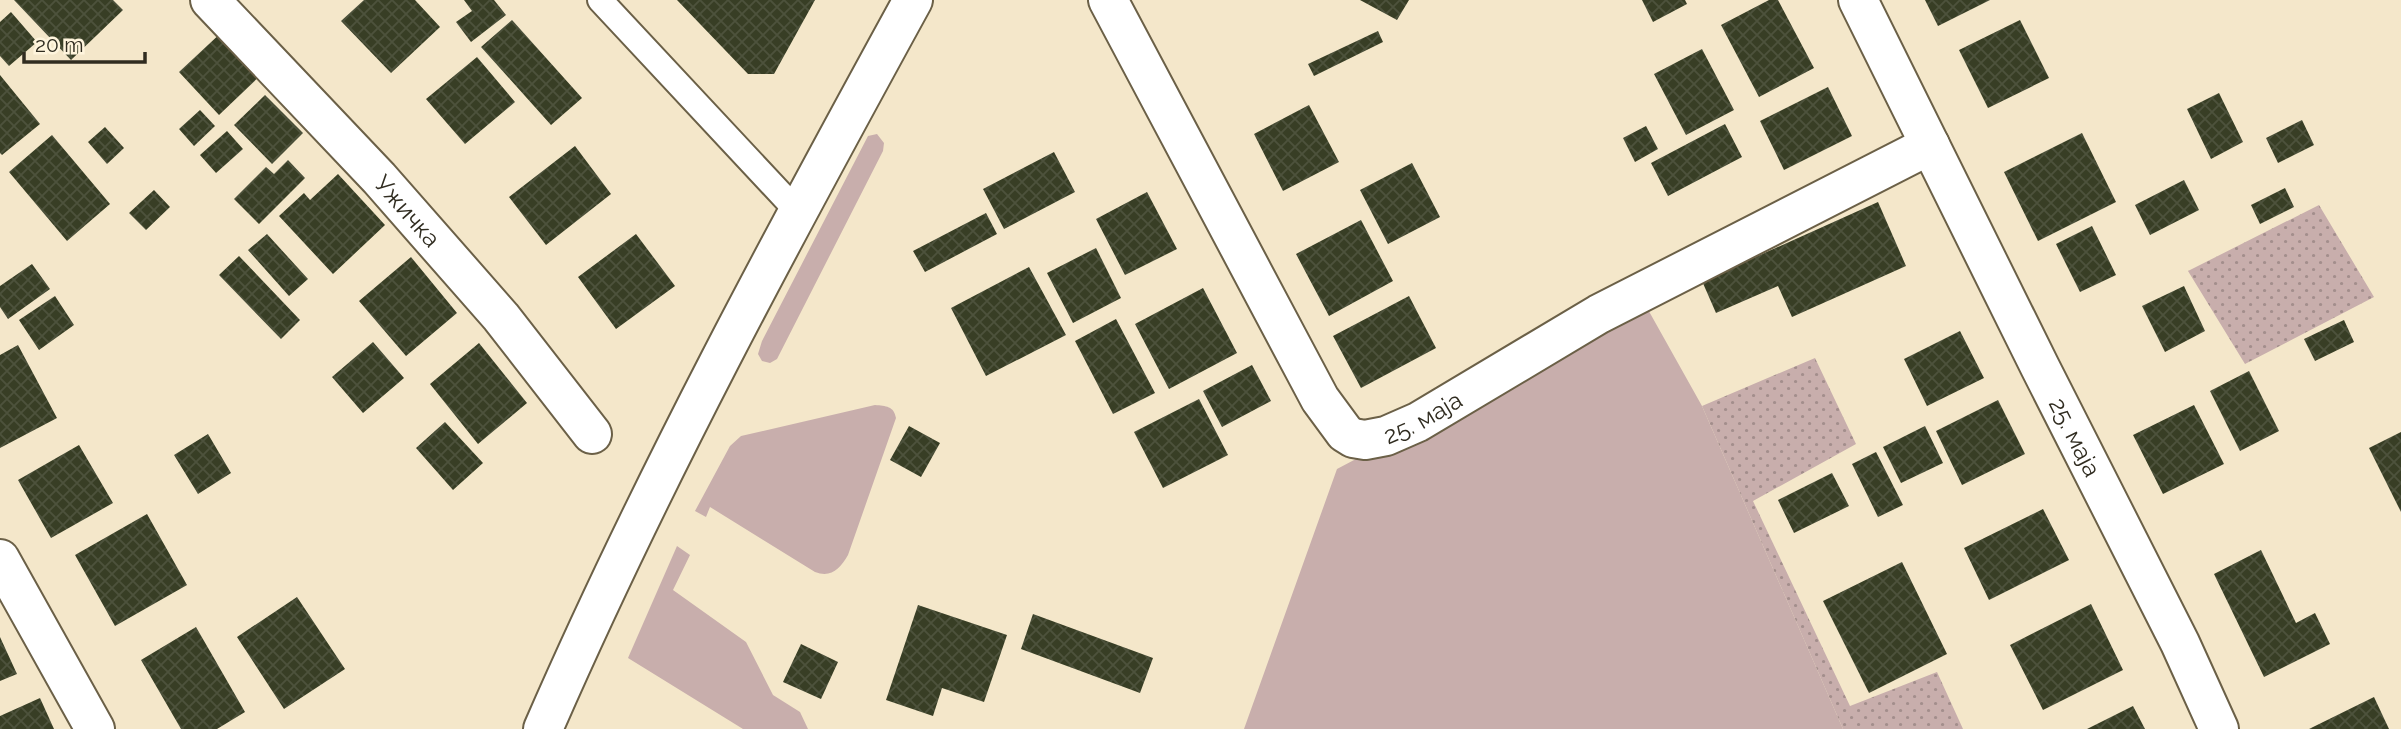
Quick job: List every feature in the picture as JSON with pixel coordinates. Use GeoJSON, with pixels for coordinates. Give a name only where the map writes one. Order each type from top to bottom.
{"type":"FeatureCollection","features":[{"type":"Feature","properties":{"kind":"street","name":"Ужичка"},"geometry":{"type":"LineString","coordinates":[[210,0],[379,178],[501,317],[592,434]]}},
{"type":"Feature","properties":{"kind":"street"},"geometry":{"type":"LineString","coordinates":[[543,729],[589,625],[797,211],[913,0]]}},
{"type":"Feature","properties":{"kind":"street","name":"25. маја"},"geometry":{"type":"LineString","coordinates":[[1108,0],[1320,399],[1341,431],[1353,438],[1364,440],[1386,436],[1418,422],[1600,314],[1930,145]]}},
{"type":"Feature","properties":{"kind":"street","name":"25. маја"},"geometry":{"type":"LineString","coordinates":[[1858,0],[2180,643],[2219,729]]}},
{"type":"Feature","properties":{"kind":"street"},"geometry":{"type":"LineString","coordinates":[[0,559],[95,729]]}},
{"type":"Feature","properties":{"kind":"lane"},"geometry":{"type":"LineString","coordinates":[[600,0],[797,211]]}},
{"type":"Feature","properties":{"kind":"shaded area"},"geometry":{"type":"Polygon","coordinates":[[[877,134],[884,143],[883,151],[777,359],[770,363],[762,361],[758,354],[762,341],[868,136],[877,134]]]}},
{"type":"Feature","properties":{"kind":"shaded area"},"geometry":{"type":"Polygon","coordinates":[[[2319,205],[2374,297],[2245,364],[2188,271],[2319,205]]]}},
{"type":"Feature","properties":{"kind":"shaded area"},"geometry":{"type":"Polygon","coordinates":[[[1646,306],[1702,406],[1843,729],[1244,729],[1337,469],[1646,306]]]}},
{"type":"Feature","properties":{"kind":"shaded area"},"geometry":{"type":"Polygon","coordinates":[[[1815,358],[1856,444],[1753,501],[1850,706],[1937,672],[1963,729],[1843,729],[1702,406],[1815,358]]]}},
{"type":"Feature","properties":{"kind":"shaded area"},"geometry":{"type":"Polygon","coordinates":[[[875,405],[891,409],[896,418],[848,555],[834,571],[826,574],[815,572],[710,507],[706,517],[695,511],[730,446],[741,436],[875,405]]]}},
{"type":"Feature","properties":{"kind":"shaded area"},"geometry":{"type":"Polygon","coordinates":[[[677,546],[690,555],[673,590],[746,642],[773,695],[800,712],[808,729],[743,729],[628,658],[677,546]]]}},
{"type":"Feature","properties":{"kind":"building"},"geometry":{"type":"Polygon","coordinates":[[[14,0],[113,0],[123,10],[71,60],[14,0]]]}},
{"type":"Feature","properties":{"kind":"building"},"geometry":{"type":"Polygon","coordinates":[[[364,0],[415,0],[440,27],[391,73],[341,21],[364,0]]]}},
{"type":"Feature","properties":{"kind":"building"},"geometry":{"type":"Polygon","coordinates":[[[464,0],[494,0],[506,15],[471,42],[456,22],[472,11],[464,0]]]}},
{"type":"Feature","properties":{"kind":"building"},"geometry":{"type":"Polygon","coordinates":[[[677,0],[815,0],[774,74],[748,74],[677,0]]]}},
{"type":"Feature","properties":{"kind":"building"},"geometry":{"type":"Polygon","coordinates":[[[1360,0],[1409,0],[1397,20],[1360,0]]]}},
{"type":"Feature","properties":{"kind":"building"},"geometry":{"type":"Polygon","coordinates":[[[1642,0],[1685,0],[1687,4],[1653,22],[1642,0]]]}},
{"type":"Feature","properties":{"kind":"building"},"geometry":{"type":"Polygon","coordinates":[[[1769,0],[1778,0],[1814,68],[1759,97],[1721,25],[1769,0]]]}},
{"type":"Feature","properties":{"kind":"building"},"geometry":{"type":"Polygon","coordinates":[[[1925,0],[1990,0],[1938,26],[1925,0]]]}},
{"type":"Feature","properties":{"kind":"building"},"geometry":{"type":"Polygon","coordinates":[[[11,12],[37,42],[9,66],[0,56],[0,22],[11,12]]]}},
{"type":"Feature","properties":{"kind":"building"},"geometry":{"type":"Polygon","coordinates":[[[512,20],[582,98],[551,125],[481,47],[512,20]]]}},
{"type":"Feature","properties":{"kind":"building"},"geometry":{"type":"Polygon","coordinates":[[[2020,20],[2049,78],[1988,108],[1959,50],[2020,20]]]}},
{"type":"Feature","properties":{"kind":"building"},"geometry":{"type":"Polygon","coordinates":[[[224,30],[264,72],[219,115],[179,72],[224,30]]]}},
{"type":"Feature","properties":{"kind":"building"},"geometry":{"type":"Polygon","coordinates":[[[1378,31],[1383,42],[1314,76],[1308,64],[1378,31]]]}},
{"type":"Feature","properties":{"kind":"building"},"geometry":{"type":"Polygon","coordinates":[[[1702,49],[1734,110],[1686,135],[1654,74],[1702,49]]]}},
{"type":"Feature","properties":{"kind":"building"},"geometry":{"type":"Polygon","coordinates":[[[477,57],[515,102],[465,144],[426,99],[477,57]]]}},
{"type":"Feature","properties":{"kind":"building"},"geometry":{"type":"Polygon","coordinates":[[[0,75],[40,124],[2,155],[0,153],[0,75]]]}},
{"type":"Feature","properties":{"kind":"building"},"geometry":{"type":"Polygon","coordinates":[[[1828,87],[1852,136],[1784,170],[1760,121],[1828,87]]]}},
{"type":"Feature","properties":{"kind":"building"},"geometry":{"type":"Polygon","coordinates":[[[2219,93],[2243,142],[2211,159],[2187,109],[2219,93]]]}},
{"type":"Feature","properties":{"kind":"building"},"geometry":{"type":"Polygon","coordinates":[[[265,95],[303,133],[272,164],[234,125],[265,95]]]}},
{"type":"Feature","properties":{"kind":"building"},"geometry":{"type":"Polygon","coordinates":[[[1309,105],[1339,162],[1283,191],[1254,134],[1309,105]]]}},
{"type":"Feature","properties":{"kind":"building"},"geometry":{"type":"Polygon","coordinates":[[[200,110],[215,126],[194,146],[179,129],[200,110]]]}},
{"type":"Feature","properties":{"kind":"building"},"geometry":{"type":"Polygon","coordinates":[[[2302,120],[2314,145],[2278,163],[2266,138],[2302,120]]]}},
{"type":"Feature","properties":{"kind":"building"},"geometry":{"type":"Polygon","coordinates":[[[1725,124],[1742,157],[1668,196],[1651,163],[1725,124]]]}},
{"type":"Feature","properties":{"kind":"building"},"geometry":{"type":"Polygon","coordinates":[[[1646,126],[1658,149],[1635,162],[1623,138],[1646,126]]]}},
{"type":"Feature","properties":{"kind":"building"},"geometry":{"type":"Polygon","coordinates":[[[105,127],[124,148],[107,164],[88,142],[105,127]]]}},
{"type":"Feature","properties":{"kind":"building"},"geometry":{"type":"Polygon","coordinates":[[[227,131],[243,149],[216,173],[200,155],[227,131]]]}},
{"type":"Feature","properties":{"kind":"building"},"geometry":{"type":"Polygon","coordinates":[[[2082,133],[2116,202],[2038,241],[2004,172],[2082,133]]]}},
{"type":"Feature","properties":{"kind":"building"},"geometry":{"type":"Polygon","coordinates":[[[52,135],[110,204],[67,241],[9,172],[52,135]]]}},
{"type":"Feature","properties":{"kind":"building"},"geometry":{"type":"Polygon","coordinates":[[[575,146],[611,194],[546,245],[509,197],[575,146]]]}},
{"type":"Feature","properties":{"kind":"building"},"geometry":{"type":"Polygon","coordinates":[[[1054,152],[1075,192],[1004,229],[983,189],[1054,152]]]}},
{"type":"Feature","properties":{"kind":"building"},"geometry":{"type":"Polygon","coordinates":[[[288,160],[305,178],[259,224],[234,199],[266,167],[274,174],[288,160]]]}},
{"type":"Feature","properties":{"kind":"building"},"geometry":{"type":"Polygon","coordinates":[[[1412,163],[1440,217],[1388,244],[1360,190],[1412,163]]]}},
{"type":"Feature","properties":{"kind":"building"},"geometry":{"type":"Polygon","coordinates":[[[338,174],[385,225],[333,274],[279,216],[304,193],[310,200],[338,174]]]}},
{"type":"Feature","properties":{"kind":"building"},"geometry":{"type":"Polygon","coordinates":[[[2184,180],[2199,210],[2150,235],[2135,205],[2184,180]]]}},
{"type":"Feature","properties":{"kind":"building"},"geometry":{"type":"Polygon","coordinates":[[[2285,188],[2294,207],[2260,224],[2251,205],[2285,188]]]}},
{"type":"Feature","properties":{"kind":"building"},"geometry":{"type":"Polygon","coordinates":[[[154,190],[170,207],[146,230],[129,213],[154,190]]]}},
{"type":"Feature","properties":{"kind":"building"},"geometry":{"type":"Polygon","coordinates":[[[1147,192],[1177,249],[1125,275],[1096,219],[1147,192]]]}},
{"type":"Feature","properties":{"kind":"building"},"geometry":{"type":"Polygon","coordinates":[[[1878,202],[1906,266],[1792,317],[1778,286],[1716,313],[1702,281],[1878,202]]]}},
{"type":"Feature","properties":{"kind":"building"},"geometry":{"type":"Polygon","coordinates":[[[986,213],[997,234],[925,272],[913,251],[986,213]]]}},
{"type":"Feature","properties":{"kind":"building"},"geometry":{"type":"Polygon","coordinates":[[[1361,220],[1393,281],[1329,316],[1296,254],[1361,220]]]}},
{"type":"Feature","properties":{"kind":"building"},"geometry":{"type":"Polygon","coordinates":[[[2092,226],[2116,275],[2080,292],[2056,244],[2092,226]]]}},
{"type":"Feature","properties":{"kind":"building"},"geometry":{"type":"Polygon","coordinates":[[[267,234],[308,279],[289,296],[248,250],[267,234]]]}},
{"type":"Feature","properties":{"kind":"building"},"geometry":{"type":"Polygon","coordinates":[[[636,234],[675,286],[616,329],[578,277],[636,234]]]}},
{"type":"Feature","properties":{"kind":"building"},"geometry":{"type":"Polygon","coordinates":[[[1096,248],[1121,298],[1073,323],[1047,273],[1096,248]]]}},
{"type":"Feature","properties":{"kind":"building"},"geometry":{"type":"Polygon","coordinates":[[[239,256],[300,320],[281,339],[219,275],[239,256]]]}},
{"type":"Feature","properties":{"kind":"building"},"geometry":{"type":"Polygon","coordinates":[[[411,257],[457,313],[406,356],[359,301],[411,257]]]}},
{"type":"Feature","properties":{"kind":"building"},"geometry":{"type":"Polygon","coordinates":[[[32,264],[50,289],[8,319],[0,307],[0,286],[32,264]]]}},
{"type":"Feature","properties":{"kind":"building"},"geometry":{"type":"Polygon","coordinates":[[[1029,267],[1066,335],[986,376],[951,308],[1029,267]]]}},
{"type":"Feature","properties":{"kind":"building"},"geometry":{"type":"Polygon","coordinates":[[[2184,286],[2205,331],[2165,352],[2142,306],[2184,286]]]}},
{"type":"Feature","properties":{"kind":"building"},"geometry":{"type":"Polygon","coordinates":[[[1203,288],[1237,353],[1169,389],[1135,324],[1203,288]]]}},
{"type":"Feature","properties":{"kind":"building"},"geometry":{"type":"Polygon","coordinates":[[[55,296],[74,325],[39,350],[19,320],[55,296]]]}},
{"type":"Feature","properties":{"kind":"building"},"geometry":{"type":"Polygon","coordinates":[[[1409,296],[1436,348],[1361,388],[1333,336],[1409,296]]]}},
{"type":"Feature","properties":{"kind":"building"},"geometry":{"type":"Polygon","coordinates":[[[1116,319],[1155,393],[1113,414],[1075,341],[1116,319]]]}},
{"type":"Feature","properties":{"kind":"building"},"geometry":{"type":"Polygon","coordinates":[[[2344,320],[2354,342],[2315,361],[2304,339],[2344,320]]]}},
{"type":"Feature","properties":{"kind":"building"},"geometry":{"type":"Polygon","coordinates":[[[1960,331],[1984,378],[1927,406],[1904,359],[1960,331]]]}},
{"type":"Feature","properties":{"kind":"building"},"geometry":{"type":"Polygon","coordinates":[[[373,342],[404,378],[363,413],[332,377],[373,342]]]}},
{"type":"Feature","properties":{"kind":"building"},"geometry":{"type":"Polygon","coordinates":[[[479,343],[527,403],[478,444],[430,384],[479,343]]]}},
{"type":"Feature","properties":{"kind":"building"},"geometry":{"type":"Polygon","coordinates":[[[18,345],[57,418],[0,448],[0,355],[18,345]]]}},
{"type":"Feature","properties":{"kind":"building"},"geometry":{"type":"Polygon","coordinates":[[[1252,365],[1271,401],[1222,427],[1203,391],[1252,365]]]}},
{"type":"Feature","properties":{"kind":"building"},"geometry":{"type":"Polygon","coordinates":[[[2249,371],[2279,431],[2240,451],[2210,391],[2249,371]]]}},
{"type":"Feature","properties":{"kind":"building"},"geometry":{"type":"Polygon","coordinates":[[[1199,399],[1228,455],[1163,488],[1134,432],[1199,399]]]}},
{"type":"Feature","properties":{"kind":"building"},"geometry":{"type":"Polygon","coordinates":[[[1998,400],[2025,454],[1962,485],[1936,431],[1998,400]]]}},
{"type":"Feature","properties":{"kind":"building"},"geometry":{"type":"Polygon","coordinates":[[[2194,405],[2224,464],[2163,494],[2133,435],[2194,405]]]}},
{"type":"Feature","properties":{"kind":"building"},"geometry":{"type":"Polygon","coordinates":[[[445,422],[483,463],[453,490],[416,448],[445,422]]]}},
{"type":"Feature","properties":{"kind":"building"},"geometry":{"type":"Polygon","coordinates":[[[909,426],[940,443],[921,477],[890,460],[909,426]]]}},
{"type":"Feature","properties":{"kind":"building"},"geometry":{"type":"Polygon","coordinates":[[[1925,426],[1943,463],[1901,483],[1883,447],[1925,426]]]}},
{"type":"Feature","properties":{"kind":"building"},"geometry":{"type":"Polygon","coordinates":[[[2401,432],[2401,512],[2369,448],[2401,432]]]}},
{"type":"Feature","properties":{"kind":"building"},"geometry":{"type":"Polygon","coordinates":[[[208,434],[231,473],[198,494],[174,455],[208,434]]]}},
{"type":"Feature","properties":{"kind":"building"},"geometry":{"type":"Polygon","coordinates":[[[79,445],[113,503],[51,538],[18,480],[79,445]]]}},
{"type":"Feature","properties":{"kind":"building"},"geometry":{"type":"Polygon","coordinates":[[[1876,452],[1903,505],[1878,517],[1852,464],[1876,452]]]}},
{"type":"Feature","properties":{"kind":"building"},"geometry":{"type":"Polygon","coordinates":[[[1832,473],[1849,506],[1794,533],[1778,500],[1832,473]]]}},
{"type":"Feature","properties":{"kind":"building"},"geometry":{"type":"Polygon","coordinates":[[[2043,509],[2069,560],[1989,600],[1964,548],[2043,509]]]}},
{"type":"Feature","properties":{"kind":"building"},"geometry":{"type":"Polygon","coordinates":[[[147,514],[187,585],[115,626],[75,555],[147,514]]]}},
{"type":"Feature","properties":{"kind":"building"},"geometry":{"type":"Polygon","coordinates":[[[2261,550],[2296,623],[2315,613],[2330,644],[2264,677],[2214,574],[2261,550]]]}},
{"type":"Feature","properties":{"kind":"building"},"geometry":{"type":"Polygon","coordinates":[[[1902,562],[1947,654],[1869,693],[1823,601],[1902,562]]]}},
{"type":"Feature","properties":{"kind":"building"},"geometry":{"type":"Polygon","coordinates":[[[297,597],[345,669],[284,709],[237,637],[297,597]]]}},
{"type":"Feature","properties":{"kind":"building"},"geometry":{"type":"Polygon","coordinates":[[[2091,604],[2123,670],[2043,710],[2010,645],[2091,604]]]}},
{"type":"Feature","properties":{"kind":"building"},"geometry":{"type":"Polygon","coordinates":[[[918,605],[1007,635],[984,702],[942,688],[933,716],[886,700],[918,605]]]}},
{"type":"Feature","properties":{"kind":"building"},"geometry":{"type":"Polygon","coordinates":[[[1033,614],[1153,658],[1140,693],[1021,649],[1033,614]]]}},
{"type":"Feature","properties":{"kind":"building"},"geometry":{"type":"Polygon","coordinates":[[[196,627],[245,712],[217,729],[181,729],[141,660],[196,627]]]}},
{"type":"Feature","properties":{"kind":"building"},"geometry":{"type":"Polygon","coordinates":[[[0,637],[17,674],[0,681],[0,637]]]}},
{"type":"Feature","properties":{"kind":"building"},"geometry":{"type":"Polygon","coordinates":[[[801,644],[838,662],[821,699],[783,682],[801,644]]]}},
{"type":"Feature","properties":{"kind":"building"},"geometry":{"type":"Polygon","coordinates":[[[2374,697],[2389,729],[2309,729],[2374,697]]]}},
{"type":"Feature","properties":{"kind":"building"},"geometry":{"type":"Polygon","coordinates":[[[40,698],[54,729],[0,729],[0,716],[40,698]]]}},
{"type":"Feature","properties":{"kind":"building"},"geometry":{"type":"Polygon","coordinates":[[[2133,706],[2145,729],[2087,729],[2133,706]]]}}]}
